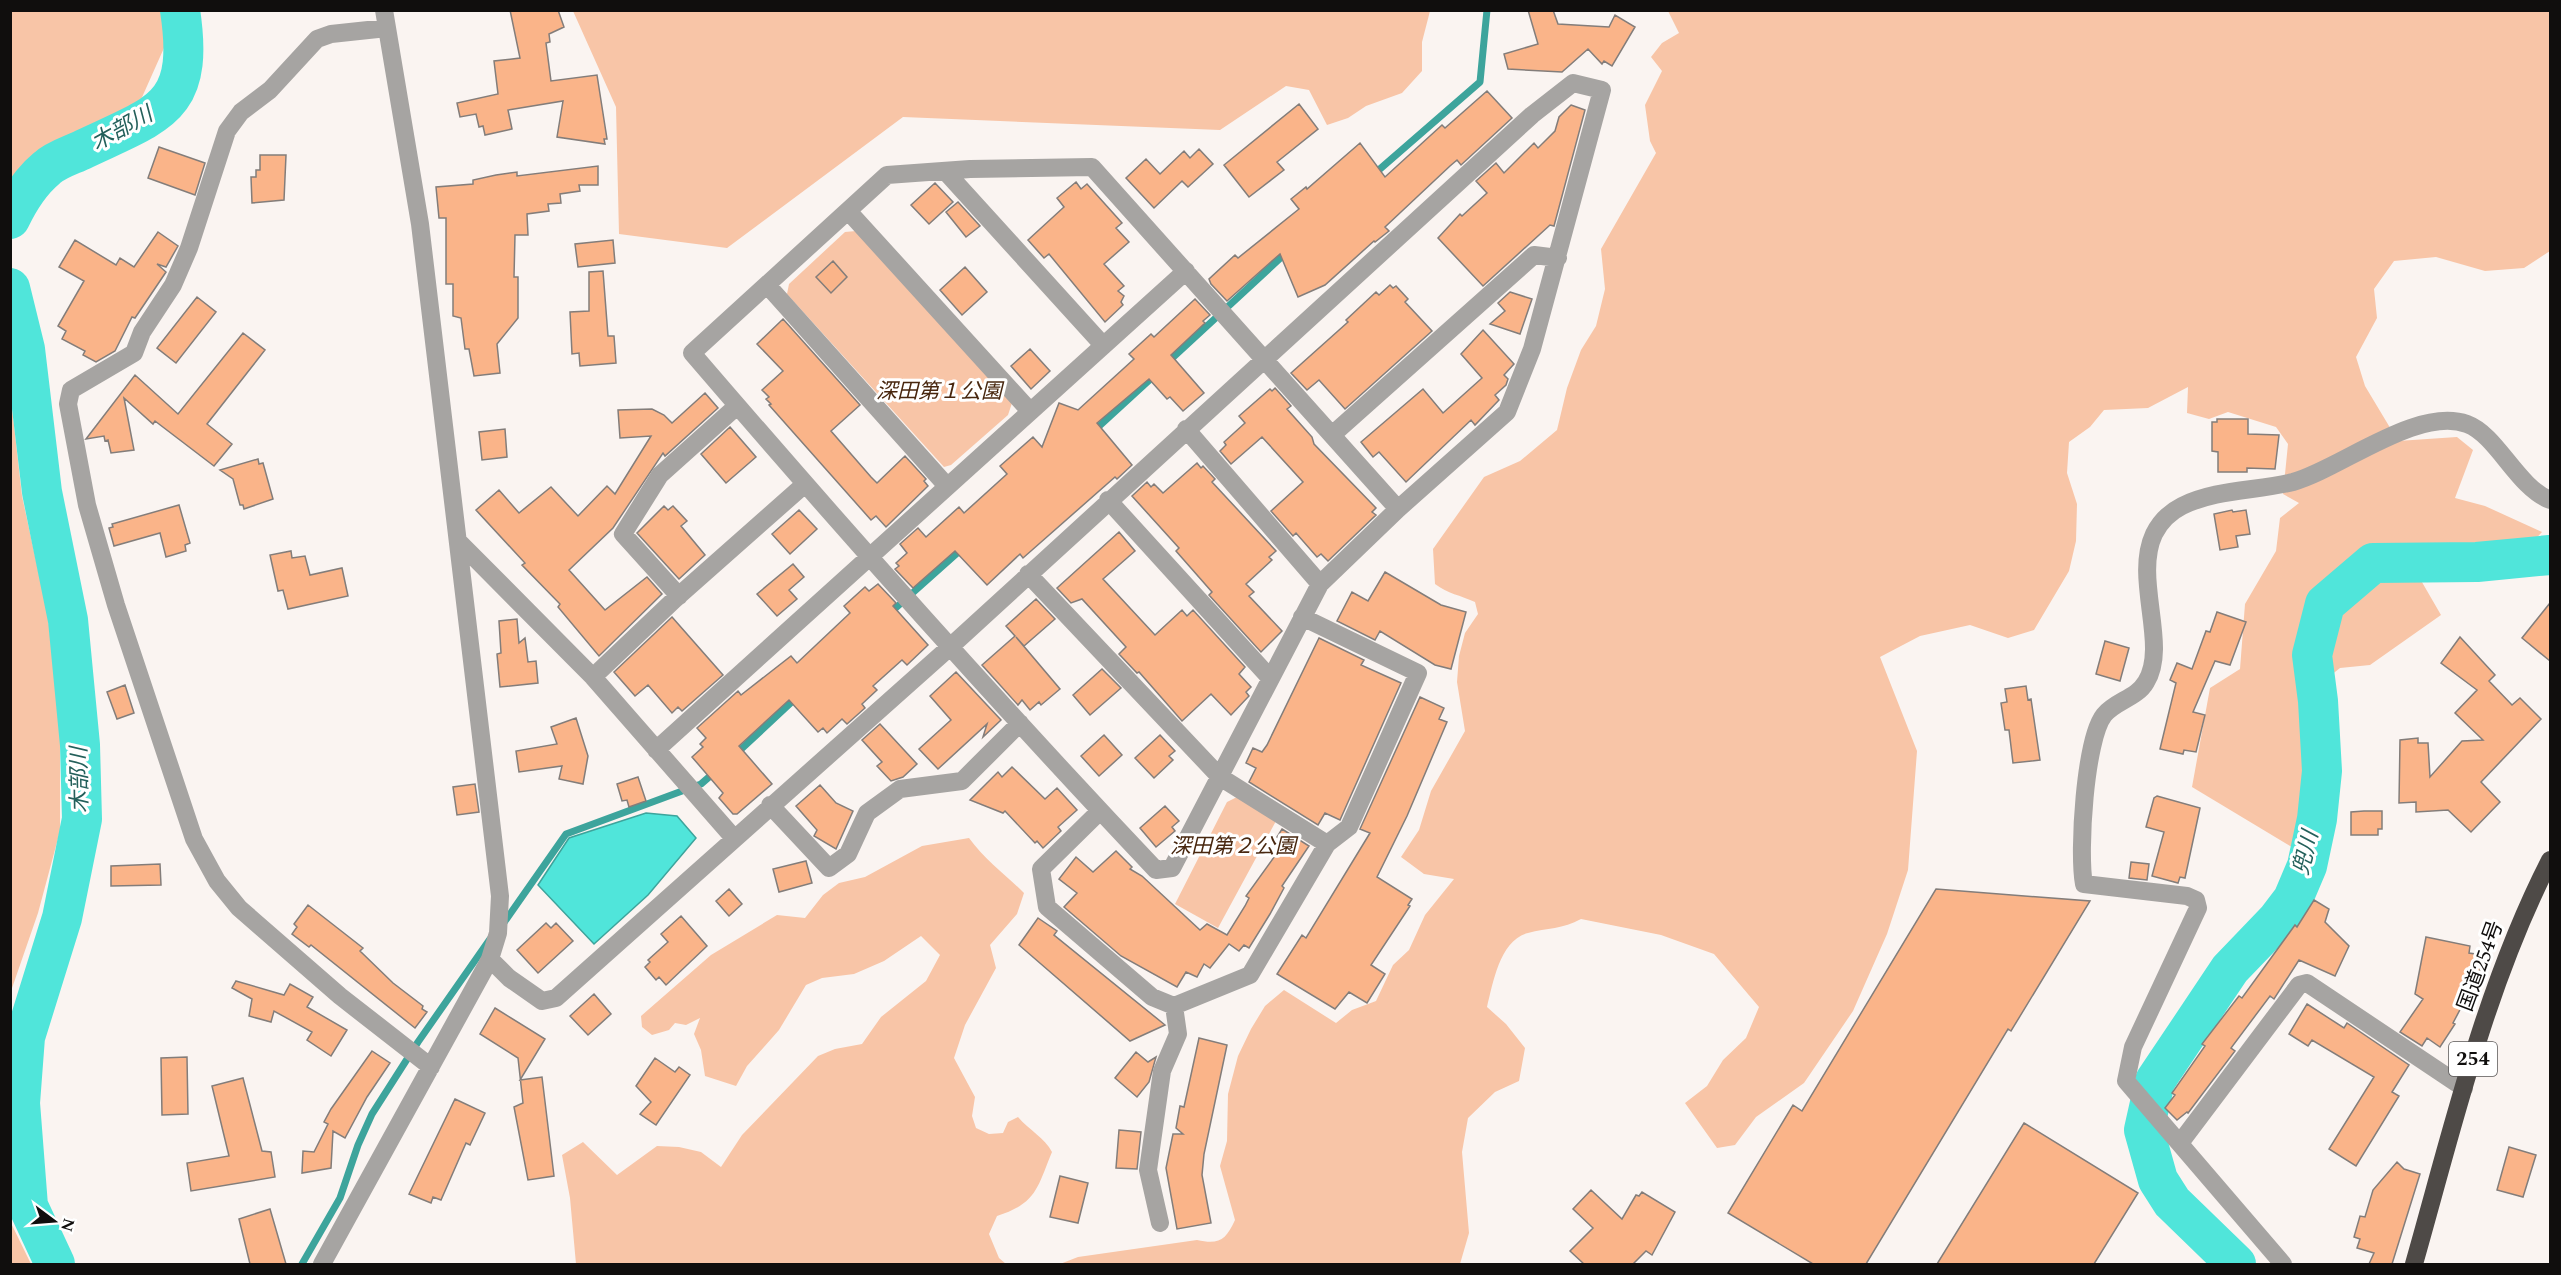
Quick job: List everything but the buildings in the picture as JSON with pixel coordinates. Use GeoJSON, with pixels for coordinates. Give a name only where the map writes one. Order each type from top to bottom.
{"type":"FeatureCollection","features":[{"type":"Feature","properties":{"kind":"highway","name":"国道254号"},"geometry":{"type":"LineString","coordinates":[[2414,1264],[2494,990],[2512,940],[2550,860]]}},
{"type":"Feature","properties":{"kind":"street"},"geometry":{"type":"LineString","coordinates":[[322,1264],[490,959],[498,933],[500,896],[420,224],[386,19],[317,39],[270,90],[241,112],[227,132],[189,248],[173,285],[142,332],[134,353],[71,390],[68,404],[87,505],[116,605],[194,839],[203,856],[217,881],[240,908],[340,996],[430,1067]]}},
{"type":"Feature","properties":{"kind":"street"},"geometry":{"type":"LineString","coordinates":[[490,959],[509,978],[542,1001],[555,998],[950,646],[1108,500],[1264,358],[1532,116],[1573,84],[1602,90],[1532,349],[1507,412],[1398,509],[1320,584],[1172,868],[1156,870],[1100,811],[950,646],[869,556],[692,353],[887,175],[1092,167],[1264,358],[1398,509]]}},
{"type":"Feature","properties":{"kind":"street"},"geometry":{"type":"LineString","coordinates":[[945,171],[1102,344]]}},
{"type":"Feature","properties":{"kind":"street"},"geometry":{"type":"LineString","coordinates":[[849,212],[1030,411]]}},
{"type":"Feature","properties":{"kind":"street"},"geometry":{"type":"LineString","coordinates":[[1332,435],[1534,255],[1558,258]]}},
{"type":"Feature","properties":{"kind":"street"},"geometry":{"type":"LineString","coordinates":[[656,750],[1102,344],[1186,271]]}},
{"type":"Feature","properties":{"kind":"street"},"geometry":{"type":"LineString","coordinates":[[768,286],[946,485]]}},
{"type":"Feature","properties":{"kind":"street"},"geometry":{"type":"LineString","coordinates":[[679,596],[623,534],[660,475],[737,406]]}},
{"type":"Feature","properties":{"kind":"street"},"geometry":{"type":"LineString","coordinates":[[2283,1264],[2126,1081],[2133,1047],[2198,908],[2196,900],[2187,896],[2084,884],[2082,873],[2083,826],[2093,736],[2104,715],[2136,693],[2146,682],[2153,657],[2145,558],[2155,533],[2165,518],[2180,507],[2203,497],[2295,481],[2402,432],[2451,421],[2468,425],[2483,435],[2516,473],[2550,500]]}},
{"type":"Feature","properties":{"kind":"street"},"geometry":{"type":"LineString","coordinates":[[1186,429],[1320,584]]}},
{"type":"Feature","properties":{"kind":"street"},"geometry":{"type":"LineString","coordinates":[[593,677],[679,596],[805,484]]}},
{"type":"Feature","properties":{"kind":"street"},"geometry":{"type":"LineString","coordinates":[[1108,500],[1270,678]]}},
{"type":"Feature","properties":{"kind":"street"},"geometry":{"type":"LineString","coordinates":[[459,542],[593,677],[733,837]]}},
{"type":"Feature","properties":{"kind":"street"},"geometry":{"type":"LineString","coordinates":[[1028,574],[1220,777],[1327,844]]}},
{"type":"Feature","properties":{"kind":"street"},"geometry":{"type":"LineString","coordinates":[[1100,811],[1041,869],[1047,907],[1152,997],[1174,1006],[1250,975],[1327,844],[1349,827],[1418,673],[1302,616]]}},
{"type":"Feature","properties":{"kind":"street"},"geometry":{"type":"LineString","coordinates":[[770,805],[829,868],[848,854],[867,813],[900,789],[962,781],[1020,723]]}},
{"type":"Feature","properties":{"kind":"street"},"geometry":{"type":"LineString","coordinates":[[2180,1143],[2299,985],[2307,983],[2464,1088]]}},
{"type":"Feature","properties":{"kind":"street"},"geometry":{"type":"LineString","coordinates":[[1160,1223],[1148,1170],[1162,1071],[1178,1034],[1174,1006]]}},
{"type":"Feature","properties":{"kind":"green space"},"geometry":{"type":"Polygon","coordinates":[[[11,10],[175,11],[176,21],[135,113],[111,149],[61,165],[16,189],[11,198],[11,10]]]}},
{"type":"Feature","properties":{"kind":"green space"},"geometry":{"type":"Polygon","coordinates":[[[573,11],[1430,11],[1422,42],[1422,71],[1402,93],[1366,106],[1348,118],[1327,125],[1309,90],[1286,86],[1220,130],[903,117],[727,248],[619,234],[616,107],[573,11]]]}},
{"type":"Feature","properties":{"kind":"green space"},"geometry":{"type":"Polygon","coordinates":[[[1668,11],[2550,11],[2550,251],[2524,268],[2485,271],[2436,257],[2394,261],[2374,289],[2377,318],[2356,357],[2365,386],[2398,441],[2457,437],[2473,450],[2455,498],[2485,506],[2542,532],[2529,546],[2495,551],[2458,544],[2419,577],[2441,615],[2370,665],[2340,668],[2300,700],[2308,770],[2308,807],[2295,849],[2192,787],[2210,688],[2240,669],[2245,604],[2276,551],[2280,518],[2299,503],[2283,494],[2288,444],[2276,427],[2228,412],[2209,419],[2187,413],[2188,387],[2148,408],[2104,410],[2090,427],[2069,442],[2067,473],[2077,504],[2076,541],[2069,571],[2034,630],[2008,638],[1970,625],[1920,636],[1880,657],[1917,751],[1908,870],[1887,934],[1853,1011],[1804,1083],[1756,1117],[1735,1145],[1717,1148],[1685,1103],[1707,1086],[1723,1060],[1746,1038],[1759,1007],[1714,954],[1661,935],[1581,919],[1568,925],[1518,937],[1504,953],[1495,975],[1487,1007],[1506,1024],[1525,1048],[1519,1081],[1495,1092],[1468,1118],[1462,1152],[1469,1233],[1460,1264],[1060,1264],[1078,1257],[1197,1240],[1211,1242],[1225,1236],[1235,1220],[1220,1166],[1227,1141],[1228,1094],[1238,1056],[1265,1006],[1284,990],[1336,1023],[1352,1010],[1376,1001],[1393,965],[1409,950],[1425,915],[1454,879],[1424,874],[1401,857],[1419,830],[1431,791],[1465,731],[1457,682],[1459,656],[1465,633],[1478,614],[1475,602],[1435,584],[1433,549],[1484,477],[1520,461],[1557,430],[1567,388],[1581,350],[1596,326],[1605,289],[1601,249],[1656,153],[1650,141],[1645,105],[1662,71],[1651,57],[1662,43],[1679,33],[1668,11]]]}},
{"type":"Feature","properties":{"kind":"green space","name":"深田第１公園"},"geometry":{"type":"Polygon","coordinates":[[[856,231],[1012,403],[1008,415],[951,465],[944,467],[787,294],[789,284],[845,232],[856,231]]]}},
{"type":"Feature","properties":{"kind":"green space"},"geometry":{"type":"Polygon","coordinates":[[[10,390],[22,496],[48,616],[60,730],[60,831],[38,913],[11,991],[10,390]]]}},
{"type":"Feature","properties":{"kind":"green space","name":"深田第２公園"},"geometry":{"type":"Polygon","coordinates":[[[1237,797],[1276,821],[1218,928],[1175,904],[1227,802],[1237,797]]]}},
{"type":"Feature","properties":{"kind":"green space"},"geometry":{"type":"Polygon","coordinates":[[[969,838],[988,860],[1024,893],[1017,914],[990,945],[996,968],[965,1025],[954,1058],[975,1097],[972,1116],[976,1128],[989,1134],[1003,1133],[1008,1122],[1018,1117],[1045,1142],[1052,1152],[1034,1193],[1020,1206],[997,1216],[989,1234],[999,1258],[1006,1264],[576,1264],[570,1198],[562,1155],[583,1142],[617,1175],[657,1146],[679,1147],[701,1152],[721,1167],[742,1135],[818,1056],[835,1049],[862,1044],[881,1017],[926,981],[940,955],[921,936],[884,961],[854,974],[822,978],[806,985],[779,1030],[747,1066],[736,1086],[705,1076],[701,1050],[694,1034],[700,1018],[686,1025],[675,1023],[669,1030],[652,1035],[642,1027],[641,1016],[711,955],[777,915],[805,918],[823,895],[839,883],[865,877],[922,846],[969,838]]]}},
{"type":"Feature","properties":{"kind":"green space"},"geometry":{"type":"Polygon","coordinates":[[[11,1223],[31,1264],[11,1264],[11,1223]]]}},
{"type":"Feature","properties":{"kind":"water"},"geometry":{"type":"Polygon","coordinates":[[[646,813],[677,816],[696,838],[648,895],[594,944],[538,885],[569,838],[646,813]]]}},
{"type":"Feature","properties":{"kind":"waterway","name":"木部川"},"geometry":{"type":"LineString","coordinates":[[10,219],[30,185],[51,165],[133,126],[152,115],[166,103],[176,88],[182,68],[183,43],[180,10]]}},
{"type":"Feature","properties":{"kind":"waterway"},"geometry":{"type":"LineString","coordinates":[[1373,175],[1480,82],[1487,10]]}},
{"type":"Feature","properties":{"kind":"waterway"},"geometry":{"type":"LineString","coordinates":[[1167,363],[1287,252]]}},
{"type":"Feature","properties":{"kind":"waterway","name":"木部川"},"geometry":{"type":"LineString","coordinates":[[10,288],[25,349],[42,492],[68,620],[80,745],[82,819],[62,918],[25,1037],[20,1103],[28,1206],[55,1264]]}},
{"type":"Feature","properties":{"kind":"waterway"},"geometry":{"type":"LineString","coordinates":[[1095,430],[1155,375]]}},
{"type":"Feature","properties":{"kind":"waterway"},"geometry":{"type":"LineString","coordinates":[[889,614],[963,548]]}},
{"type":"Feature","properties":{"kind":"waterway","name":"兜川"},"geometry":{"type":"LineString","coordinates":[[2236,1264],[2172,1202],[2158,1180],[2144,1130],[2155,1081],[2230,969],[2277,920],[2293,899],[2307,866],[2317,819],[2322,771],[2318,701],[2312,655],[2325,604],[2373,563],[2477,562],[2550,555]]}},
{"type":"Feature","properties":{"kind":"waterway"},"geometry":{"type":"LineString","coordinates":[[736,754],[796,698]]}},
{"type":"Feature","properties":{"kind":"waterway"},"geometry":{"type":"LineString","coordinates":[[503,924],[566,834],[701,784],[716,771]]}},
{"type":"Feature","properties":{"kind":"waterway"},"geometry":{"type":"LineString","coordinates":[[302,1264],[340,1198],[358,1145],[372,1114],[418,1042],[490,939]]}}]}
